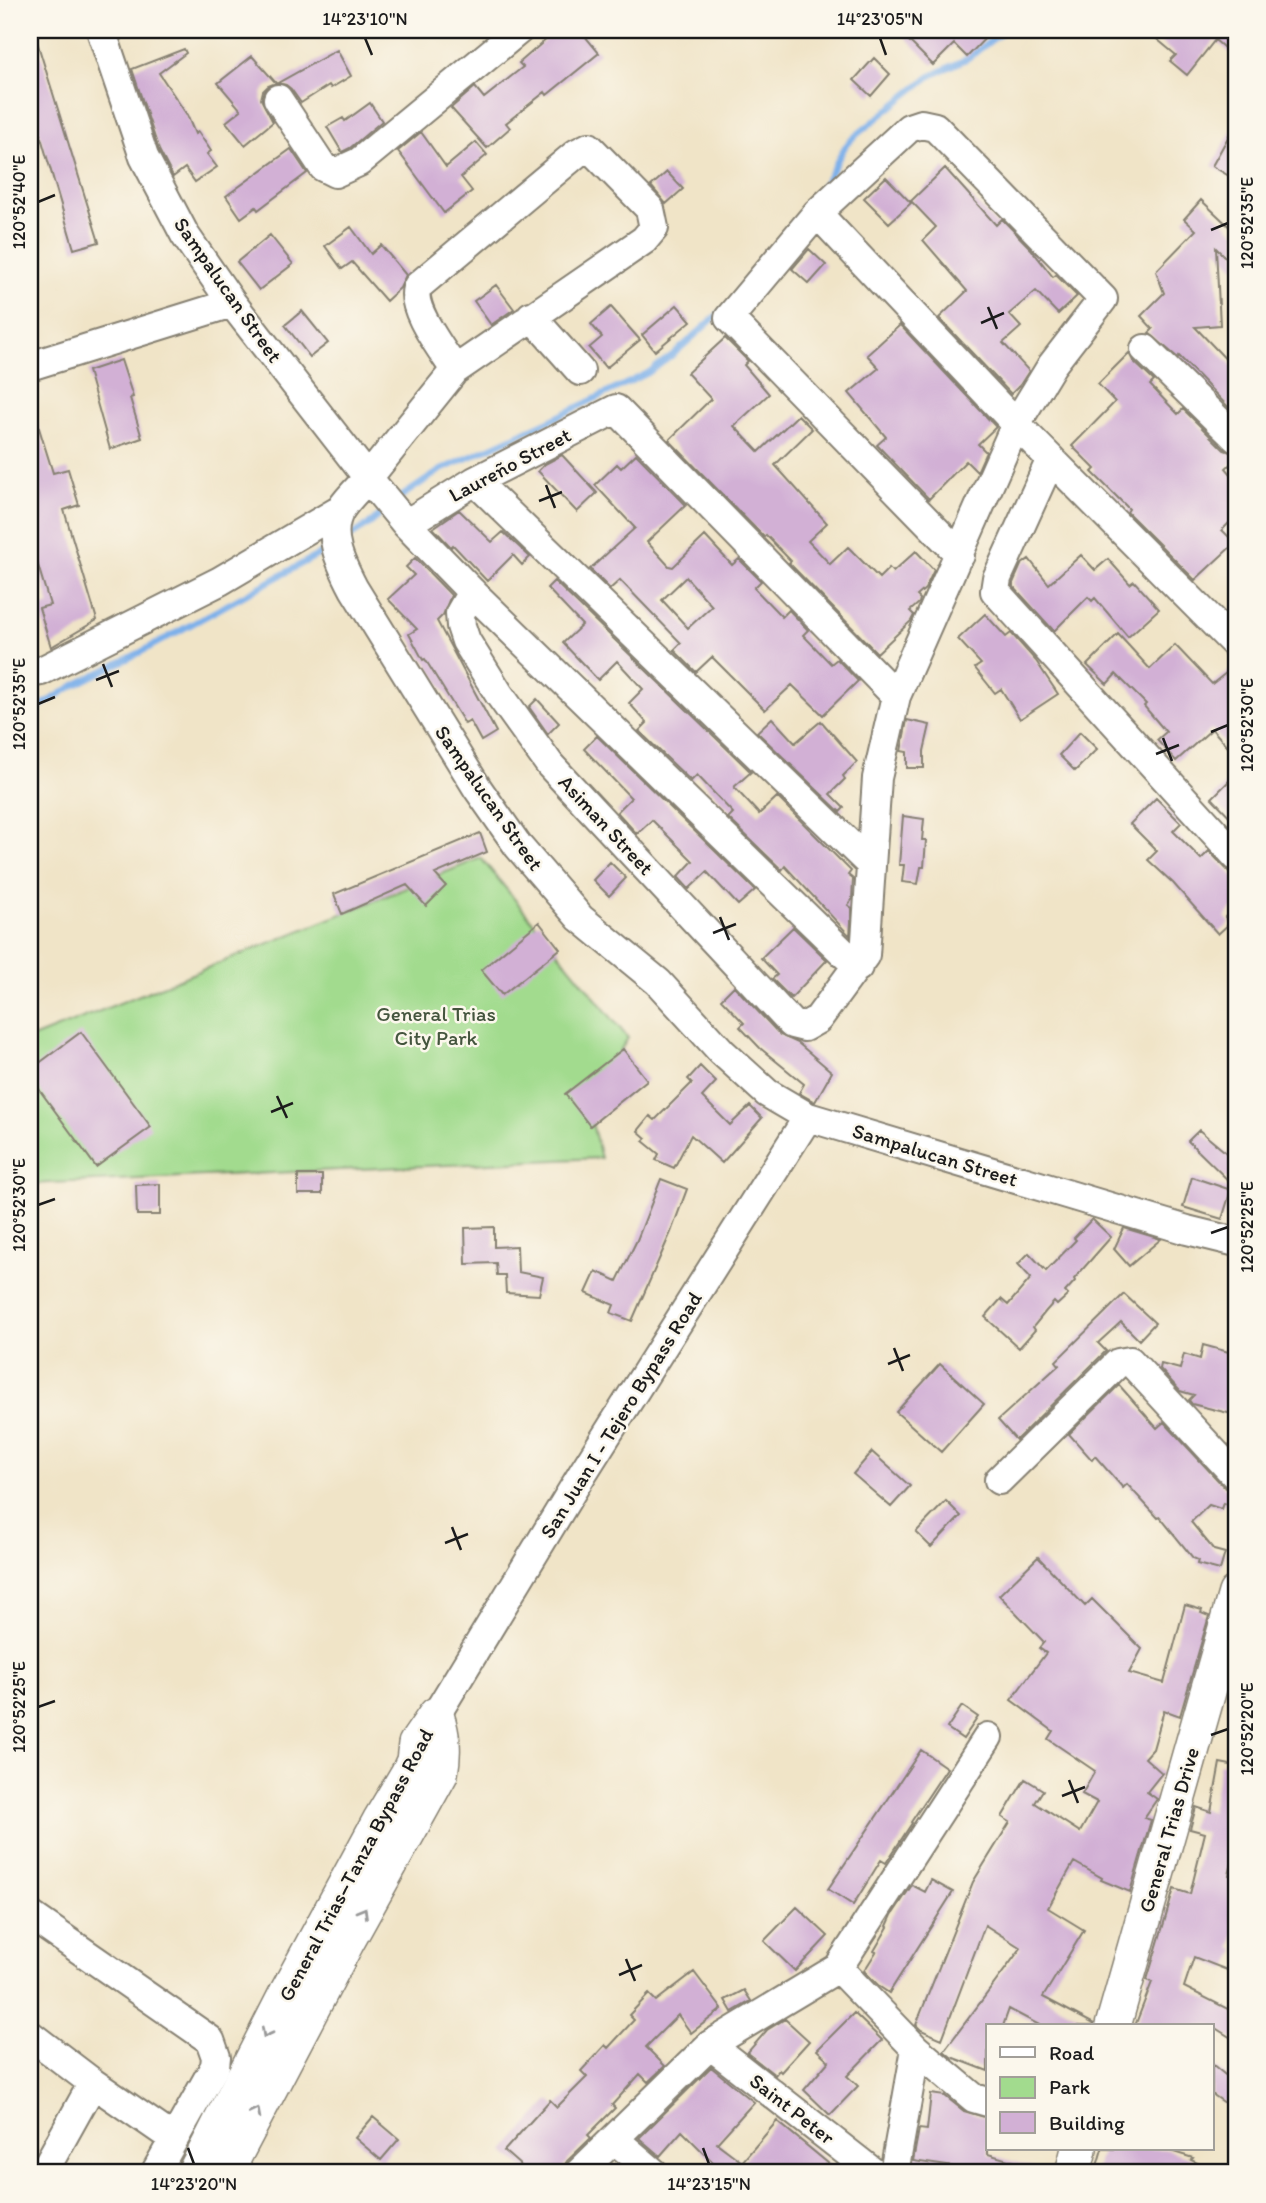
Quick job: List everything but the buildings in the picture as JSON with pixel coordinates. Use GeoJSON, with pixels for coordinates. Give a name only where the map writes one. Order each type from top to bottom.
{"type":"FeatureCollection","features":[{"type":"Feature","properties":{"kind":"main road","name":"General Trias Drive"},"geometry":{"type":"LineString","coordinates":[[1114,2024],[1236,1593]]}},
{"type":"Feature","properties":{"kind":"main road","name":"General Trias–Tanza Bypass Road"},"geometry":{"type":"LineString","coordinates":[[195,2173],[295,1979],[408,1774],[414,1761],[416,1744],[436,1715]]}},
{"type":"Feature","properties":{"kind":"main road","name":"General Trias–Tanza Bypass Road"},"geometry":{"type":"LineString","coordinates":[[225,2173],[327,1978],[440,1774],[444,1752],[443,1736],[436,1715]]}},
{"type":"Feature","properties":{"kind":"main road"},"geometry":{"type":"LineString","coordinates":[[1073,2173],[1079,2150]]}},
{"type":"Feature","properties":{"kind":"street","name":"Sampalucan Street"},"geometry":{"type":"LineString","coordinates":[[101,30],[144,157],[185,235],[232,303],[368,478],[406,524],[472,592],[858,967]]}},
{"type":"Feature","properties":{"kind":"street"},"geometry":{"type":"LineString","coordinates":[[278,99],[323,167],[335,173],[359,162],[488,39],[519,30]]}},
{"type":"Feature","properties":{"kind":"street"},"geometry":{"type":"LineString","coordinates":[[858,967],[867,946],[877,778],[896,696],[960,555],[1016,424],[1052,365],[1103,299],[935,127],[920,124],[909,128],[817,213],[729,318],[960,555]]}},
{"type":"Feature","properties":{"kind":"street"},"geometry":{"type":"LineString","coordinates":[[30,673],[41,671],[220,581],[340,510],[455,370],[644,240],[654,228],[650,209],[589,147],[577,153],[418,286],[414,293],[416,306],[455,370]]}},
{"type":"Feature","properties":{"kind":"street"},"geometry":{"type":"LineString","coordinates":[[817,213],[1016,424],[1236,645]]}},
{"type":"Feature","properties":{"kind":"street"},"geometry":{"type":"LineString","coordinates":[[30,366],[232,303]]}},
{"type":"Feature","properties":{"kind":"street"},"geometry":{"type":"LineString","coordinates":[[531,316],[580,372]]}},
{"type":"Feature","properties":{"kind":"street"},"geometry":{"type":"LineString","coordinates":[[1145,349],[1236,438]]}},
{"type":"Feature","properties":{"kind":"street","name":"Laureño Street"},"geometry":{"type":"LineString","coordinates":[[406,524],[475,481],[616,410],[896,696]]}},
{"type":"Feature","properties":{"kind":"street"},"geometry":{"type":"LineString","coordinates":[[1051,459],[997,578],[995,592],[1236,856]]}},
{"type":"Feature","properties":{"kind":"street"},"geometry":{"type":"LineString","coordinates":[[475,481],[871,865]]}},
{"type":"Feature","properties":{"kind":"street","name":"Sampalucan Street"},"geometry":{"type":"LineString","coordinates":[[340,510],[335,526],[335,542],[342,565],[354,589],[478,789],[518,846],[580,918],[658,982],[722,1052],[767,1093],[808,1117],[1187,1230],[1236,1242]]}},
{"type":"Feature","properties":{"kind":"street","name":"Asiman Street"},"geometry":{"type":"LineString","coordinates":[[472,592],[460,613],[466,640],[499,694],[550,765],[792,1024],[804,1027],[818,1019],[858,967]]}},
{"type":"Feature","properties":{"kind":"street","name":"San Juan I - Tejero Bypass Road"},"geometry":{"type":"LineString","coordinates":[[436,1715],[584,1471],[808,1117]]}},
{"type":"Feature","properties":{"kind":"street"},"geometry":{"type":"LineString","coordinates":[[999,1480],[1124,1360],[1130,1361],[1236,1476]]}},
{"type":"Feature","properties":{"kind":"street"},"geometry":{"type":"LineString","coordinates":[[579,2173],[710,2045],[838,1968],[988,1737]]}},
{"type":"Feature","properties":{"kind":"street"},"geometry":{"type":"LineString","coordinates":[[30,1915],[210,2040],[214,2046],[215,2066],[155,2173]]}},
{"type":"Feature","properties":{"kind":"street"},"geometry":{"type":"LineString","coordinates":[[838,1968],[916,2049],[974,2098],[986,2101]]}},
{"type":"Feature","properties":{"kind":"street"},"geometry":{"type":"LineString","coordinates":[[30,2035],[93,2083],[174,2138]]}},
{"type":"Feature","properties":{"kind":"street","name":"Saint Peter"},"geometry":{"type":"LineString","coordinates":[[710,2045],[874,2173]]}},
{"type":"Feature","properties":{"kind":"street"},"geometry":{"type":"LineString","coordinates":[[894,2173],[916,2049]]}},
{"type":"Feature","properties":{"kind":"street"},"geometry":{"type":"LineString","coordinates":[[43,2173],[93,2083]]}},
{"type":"Feature","properties":{"kind":"street"},"geometry":{"type":"LineString","coordinates":[[614,2139],[654,2173]]}},
{"type":"Feature","properties":{"kind":"green space","name":"General Trias City Park"},"geometry":{"type":"Polygon","coordinates":[[[481,858],[628,1038],[587,1104],[601,1158],[30,1184],[30,1039],[481,858]]]}},
{"type":"Feature","properties":{"kind":"waterway"},"geometry":{"type":"LineString","coordinates":[[818,195],[846,145],[854,137],[929,77],[968,58],[1005,30]]}},
{"type":"Feature","properties":{"kind":"waterway"},"geometry":{"type":"LineString","coordinates":[[396,500],[441,470],[648,373],[674,354],[722,311]]}},
{"type":"Feature","properties":{"kind":"waterway"},"geometry":{"type":"LineString","coordinates":[[345,540],[384,511]]}},
{"type":"Feature","properties":{"kind":"waterway"},"geometry":{"type":"LineString","coordinates":[[30,707],[37,708],[327,550]]}}]}
